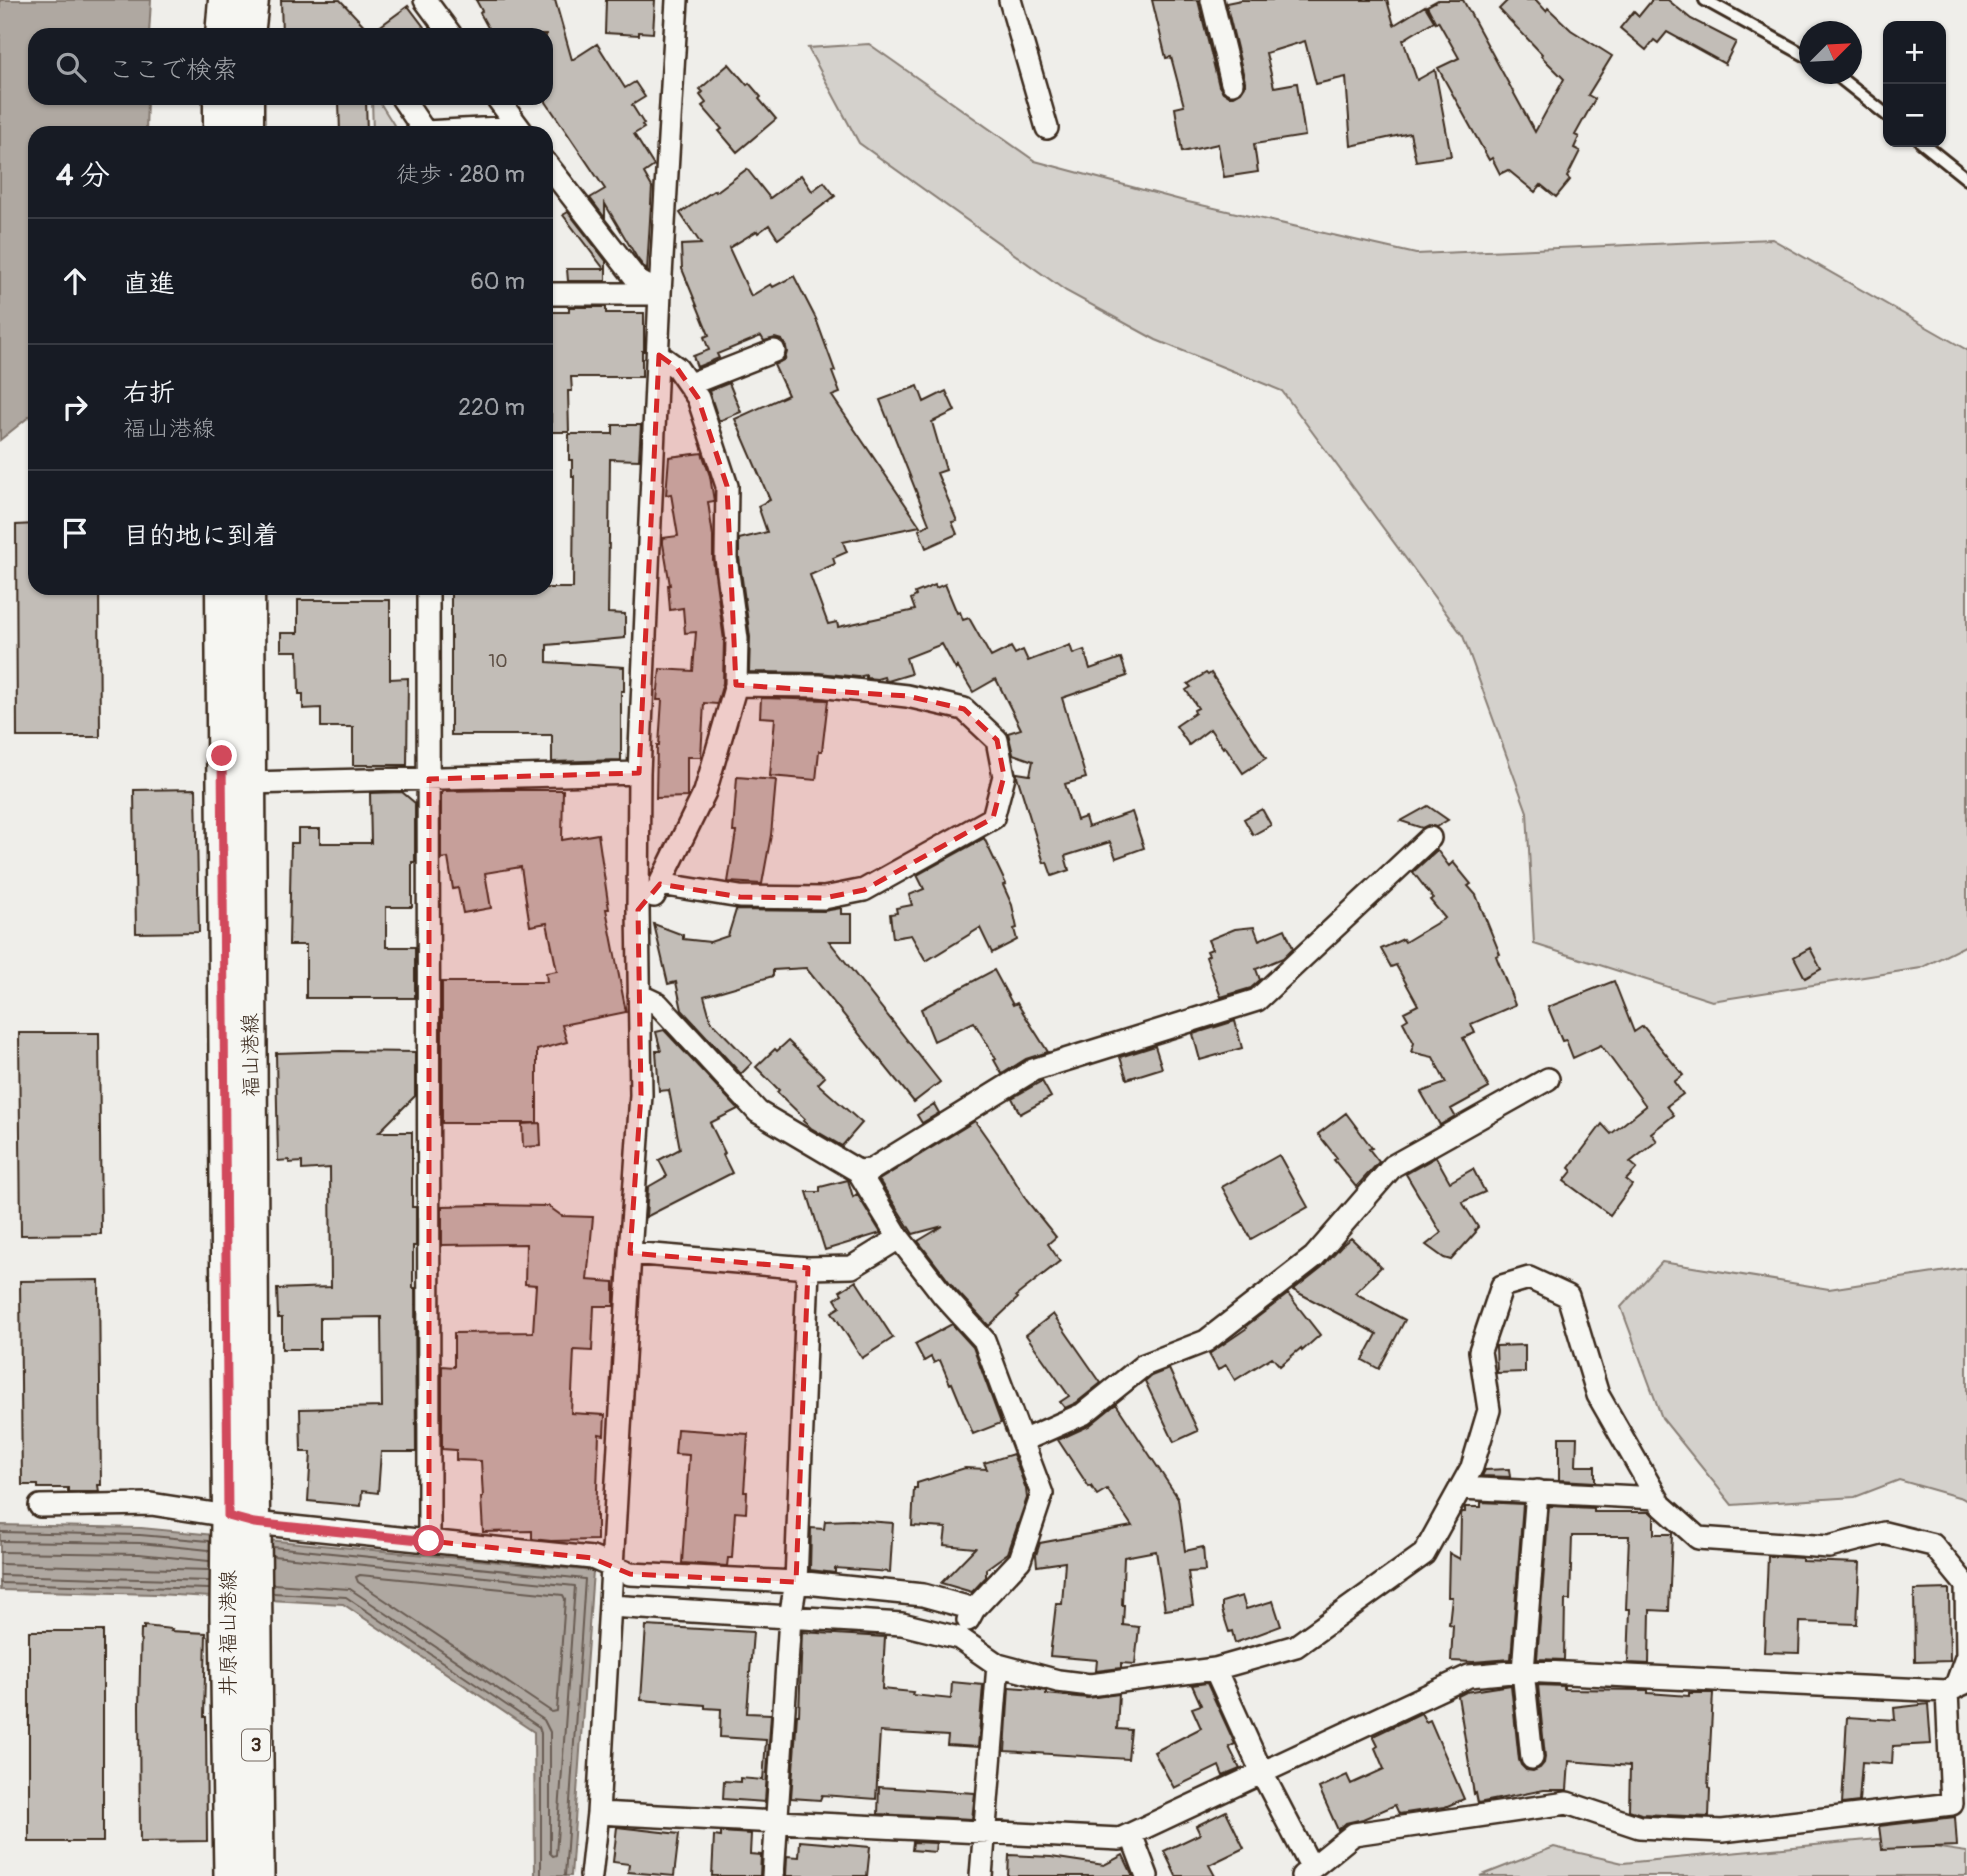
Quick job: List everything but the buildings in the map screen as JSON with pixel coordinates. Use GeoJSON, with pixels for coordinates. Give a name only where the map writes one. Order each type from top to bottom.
{"type":"FeatureCollection","features":[{"type":"Feature","properties":{"kind":"main road"},"geometry":{"type":"LineString","coordinates":[[222,28],[224,0]]}},
{"type":"Feature","properties":{"kind":"main road"},"geometry":{"type":"LineString","coordinates":[[250,28],[253,0]]}},
{"type":"Feature","properties":{"kind":"main road"},"geometry":{"type":"LineString","coordinates":[[219,105],[219,126]]}},
{"type":"Feature","properties":{"kind":"main road"},"geometry":{"type":"LineString","coordinates":[[247,105],[248,126]]}},
{"type":"Feature","properties":{"kind":"main road","name":"福山港線"},"geometry":{"type":"LineString","coordinates":[[221,595],[241,1525]]}},
{"type":"Feature","properties":{"kind":"main road","name":"福山港線"},"geometry":{"type":"LineString","coordinates":[[241,1525],[253,1245],[249,595]]}},
{"type":"Feature","properties":{"kind":"main road","name":"井原福山港線"},"geometry":{"type":"LineString","coordinates":[[231,1876],[241,1615],[241,1525]]}},
{"type":"Feature","properties":{"kind":"main road","name":"井原福山港線"},"geometry":{"type":"LineString","coordinates":[[241,1615],[257,1876]]}},
{"type":"Feature","properties":{"kind":"street"},"geometry":{"type":"LineString","coordinates":[[425,0],[446,28]]}},
{"type":"Feature","properties":{"kind":"street"},"geometry":{"type":"LineString","coordinates":[[591,1876],[598,1814],[641,1095],[639,773],[660,293],[677,0]]}},
{"type":"Feature","properties":{"kind":"street"},"geometry":{"type":"LineString","coordinates":[[1010,0],[1047,128]]}},
{"type":"Feature","properties":{"kind":"street"},"geometry":{"type":"LineString","coordinates":[[1212,0],[1233,83]]}},
{"type":"Feature","properties":{"kind":"street"},"geometry":{"type":"LineString","coordinates":[[407,105],[421,126]]}},
{"type":"Feature","properties":{"kind":"street"},"geometry":{"type":"LineString","coordinates":[[502,105],[517,126]]}},
{"type":"Feature","properties":{"kind":"street"},"geometry":{"type":"LineString","coordinates":[[553,172],[638,281],[660,293]]}},
{"type":"Feature","properties":{"kind":"street"},"geometry":{"type":"LineString","coordinates":[[553,294],[660,293]]}},
{"type":"Feature","properties":{"kind":"street"},"geometry":{"type":"LineString","coordinates":[[690,384],[774,351]]}},
{"type":"Feature","properties":{"kind":"street"},"geometry":{"type":"LineString","coordinates":[[638,911],[655,895],[705,792],[736,684],[737,639],[726,558],[727,486],[698,398],[677,368],[659,355]]}},
{"type":"Feature","properties":{"kind":"street"},"geometry":{"type":"LineString","coordinates":[[428,595],[429,1541]]}},
{"type":"Feature","properties":{"kind":"street"},"geometry":{"type":"LineString","coordinates":[[660,884],[740,897],[824,898],[864,890],[993,818],[1004,776],[997,740],[964,709],[894,694],[819,686],[736,684]]}},
{"type":"Feature","properties":{"kind":"street"},"geometry":{"type":"LineString","coordinates":[[249,783],[639,773]]}},
{"type":"Feature","properties":{"kind":"street"},"geometry":{"type":"LineString","coordinates":[[858,1171],[871,1170],[1033,1070],[1257,1000],[1430,838]]}},
{"type":"Feature","properties":{"kind":"street"},"geometry":{"type":"LineString","coordinates":[[639,995],[658,1004],[758,1112],[858,1171],[899,1238],[944,1296],[984,1340],[1042,1494],[1020,1560],[974,1609],[959,1638]]}},
{"type":"Feature","properties":{"kind":"street"},"geometry":{"type":"LineString","coordinates":[[1022,1441],[1083,1414],[1144,1365],[1206,1341],[1314,1257],[1394,1166],[1548,1079]]}},
{"type":"Feature","properties":{"kind":"street"},"geometry":{"type":"LineString","coordinates":[[630,1253],[808,1268],[852,1267],[899,1238]]}},
{"type":"Feature","properties":{"kind":"street"},"geometry":{"type":"LineString","coordinates":[[773,1876],[790,1618],[796,1583],[808,1268]]}},
{"type":"Feature","properties":{"kind":"street"},"geometry":{"type":"LineString","coordinates":[[610,1606],[902,1624],[959,1638],[998,1665],[1058,1681],[1090,1685],[1215,1669],[1296,1646],[1424,1554],[1472,1467],[1489,1410],[1480,1351],[1502,1286],[1529,1278],[1567,1296],[1598,1395],[1656,1498],[1698,1538],[1829,1547],[1884,1532],[1933,1545],[1966,1585],[1967,1655],[1956,1687],[1952,1804],[1722,1831],[1639,1827],[1566,1803],[1354,1834],[1307,1872],[1215,1669]]}},
{"type":"Feature","properties":{"kind":"street"},"geometry":{"type":"LineString","coordinates":[[1461,1488],[1656,1498]]}},
{"type":"Feature","properties":{"kind":"street"},"geometry":{"type":"LineString","coordinates":[[1532,1758],[1522,1671],[1537,1491]]}},
{"type":"Feature","properties":{"kind":"street"},"geometry":{"type":"LineString","coordinates":[[40,1506],[151,1504],[241,1525],[592,1558],[630,1574],[796,1583],[923,1595],[974,1609]]}},
{"type":"Feature","properties":{"kind":"street"},"geometry":{"type":"LineString","coordinates":[[981,1876],[998,1665]]}},
{"type":"Feature","properties":{"kind":"street"},"geometry":{"type":"LineString","coordinates":[[598,1814],[1120,1839],[1469,1676],[1522,1671],[1956,1687]]}},
{"type":"Feature","properties":{"kind":"street"},"geometry":{"type":"LineString","coordinates":[[1131,1834],[1147,1876]]}},
{"type":"Feature","properties":{"kind":"lane"},"geometry":{"type":"LineString","coordinates":[[1705,0],[1799,52]]}},
{"type":"Feature","properties":{"kind":"lane"},"geometry":{"type":"LineString","coordinates":[[1848,84],[1883,112]]}},
{"type":"Feature","properties":{"kind":"lane"},"geometry":{"type":"LineString","coordinates":[[1927,147],[1967,179]]}},
{"type":"Feature","properties":{"kind":"highlighted area"},"geometry":{"type":"Polygon","coordinates":[[[659,355],[677,368],[698,398],[727,486],[736,685],[907,696],[964,709],[997,740],[1004,776],[993,818],[864,890],[824,898],[740,897],[660,884],[638,910],[641,1095],[630,1253],[808,1268],[796,1582],[630,1574],[592,1558],[429,1541],[429,779],[639,773],[659,355]]]}},
{"type":"Feature","properties":{"kind":"shaded area"},"geometry":{"type":"Polygon","coordinates":[[[869,44],[1035,161],[1188,202],[1416,254],[1772,239],[1967,350],[1967,945],[1921,968],[1712,1001],[1534,944],[1527,812],[1463,636],[1282,391],[1156,340],[1066,291],[859,143],[808,48],[869,44]]]}},
{"type":"Feature","properties":{"kind":"shaded area"},"geometry":{"type":"Polygon","coordinates":[[[372,105],[381,105],[395,126],[373,126],[372,105]]]}},
{"type":"Feature","properties":{"kind":"shaded area"},"geometry":{"type":"Polygon","coordinates":[[[1662,1262],[1829,1289],[1967,1268],[1967,1501],[1899,1480],[1855,1497],[1732,1505],[1662,1418],[1621,1307],[1662,1262]]]}},
{"type":"Feature","properties":{"kind":"shaded area"},"geometry":{"type":"Polygon","coordinates":[[[1878,1839],[1967,1852],[1967,1876],[1480,1876],[1554,1847],[1623,1863],[1878,1839]]]}},
{"type":"Feature","properties":{"kind":"water"},"geometry":{"type":"Polygon","coordinates":[[[0,0],[151,0],[149,28],[28,28],[28,105],[147,105],[146,126],[28,126],[28,418],[0,440],[0,0]]]}},
{"type":"Feature","properties":{"kind":"water"},"geometry":{"type":"Polygon","coordinates":[[[0,1525],[141,1528],[593,1571],[571,1876],[535,1876],[534,1732],[343,1604],[155,1594],[0,1590],[0,1525]]]}},
{"type":"Feature","properties":{"kind":"route"},"geometry":{"type":"LineString","coordinates":[[222,756],[228,1516],[254,1523],[429,1541]]}}]}
